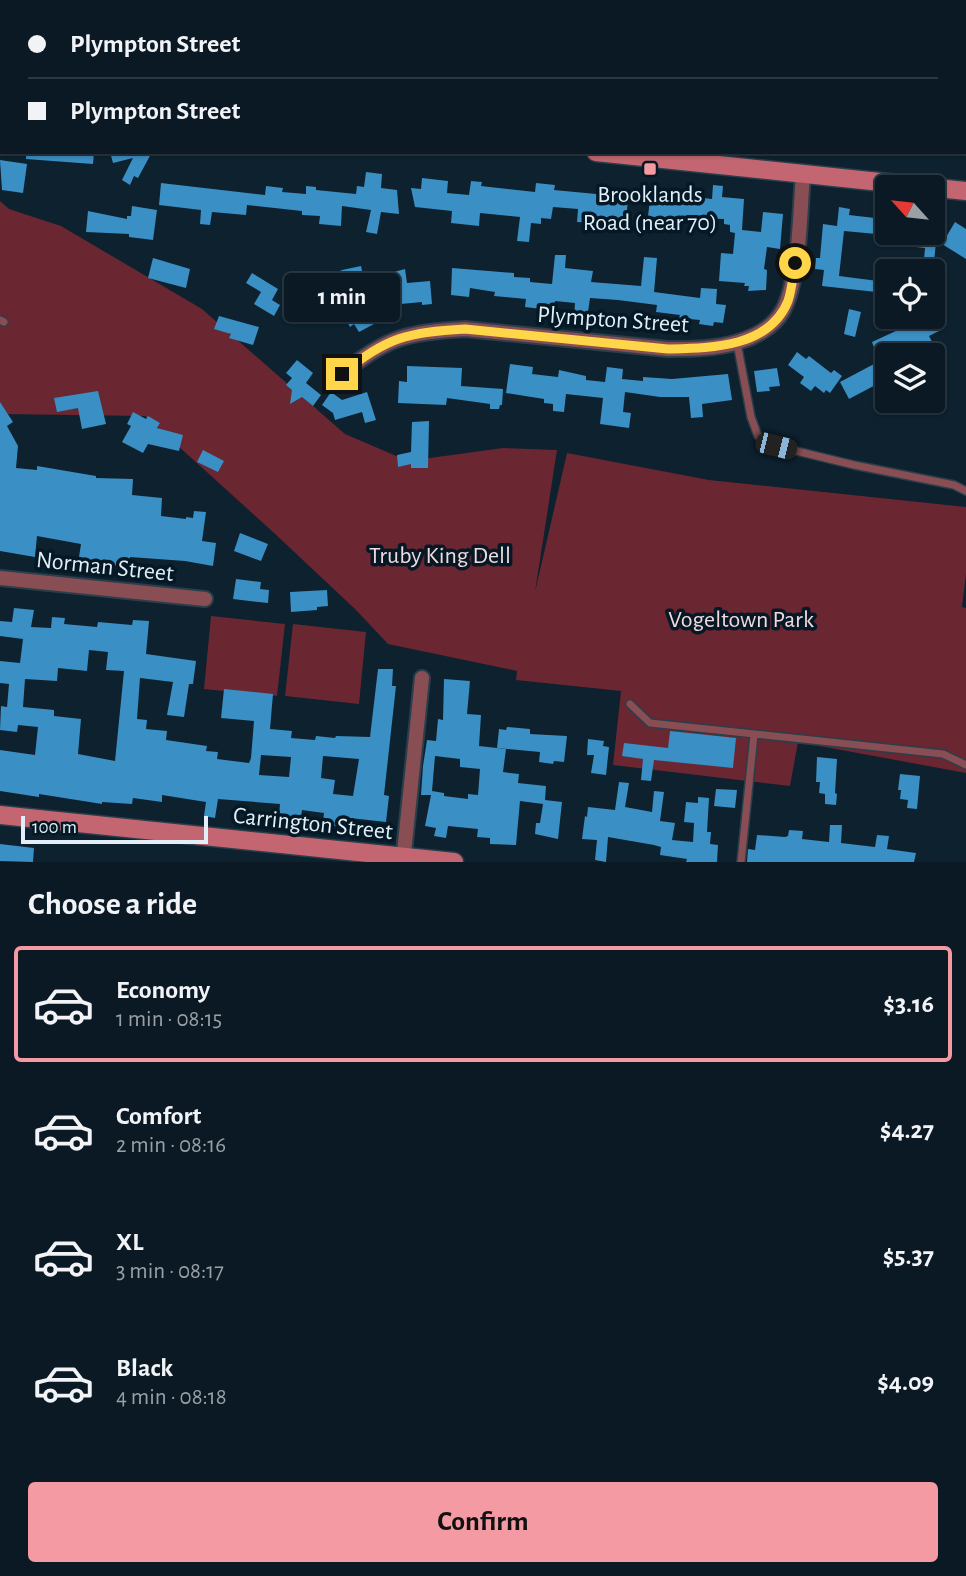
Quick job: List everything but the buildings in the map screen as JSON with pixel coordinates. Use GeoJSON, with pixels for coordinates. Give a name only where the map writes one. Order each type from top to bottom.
{"type":"FeatureCollection","features":[{"type":"Feature","properties":{"kind":"main road"},"geometry":{"type":"LineString","coordinates":[[615,154],[966,191]]}},
{"type":"Feature","properties":{"kind":"main road","name":"Carrington Street"},"geometry":{"type":"LineString","coordinates":[[0,815],[403,859],[454,862]]}},
{"type":"Feature","properties":{"kind":"street","name":"Plympton Street"},"geometry":{"type":"LineString","coordinates":[[342,374],[365,355],[387,342],[413,333],[439,330],[465,329],[668,349],[702,349],[754,337],[769,327],[788,301],[795,263],[803,174]]}},
{"type":"Feature","properties":{"kind":"street","name":"Norman Street"},"geometry":{"type":"LineString","coordinates":[[0,578],[205,599]]}},
{"type":"Feature","properties":{"kind":"street"},"geometry":{"type":"LineString","coordinates":[[403,859],[422,678]]}},
{"type":"Feature","properties":{"kind":"lane"},"geometry":{"type":"LineString","coordinates":[[737,343],[751,417],[758,436],[776,446],[854,466],[954,485],[966,491]]}},
{"type":"Feature","properties":{"kind":"lane"},"geometry":{"type":"LineString","coordinates":[[630,704],[650,723],[943,754],[966,765]]}},
{"type":"Feature","properties":{"kind":"lane"},"geometry":{"type":"LineString","coordinates":[[741,862],[754,735]]}},
{"type":"Feature","properties":{"kind":"green space"},"geometry":{"type":"Polygon","coordinates":[[[0,201],[9,209],[61,226],[202,309],[345,434],[408,461],[503,448],[557,450],[535,592],[567,453],[709,480],[966,507],[966,574],[962,607],[966,608],[966,773],[798,742],[790,786],[613,765],[621,691],[516,680],[517,671],[388,644],[273,532],[145,416],[0,414],[0,201]]]}},
{"type":"Feature","properties":{"kind":"green space"},"geometry":{"type":"Polygon","coordinates":[[[211,616],[285,624],[277,696],[204,689],[211,616]]]}},
{"type":"Feature","properties":{"kind":"green space"},"geometry":{"type":"Polygon","coordinates":[[[293,624],[366,632],[359,704],[285,696],[293,624]]]}},
{"type":"Feature","properties":{"kind":"place","name":"Brooklands Road (near 70)"},"geometry":{"type":"Point","coordinates":[650,169]}},
{"type":"Feature","properties":{"kind":"route"},"geometry":{"type":"LineString","coordinates":[[342,374],[365,355],[387,342],[413,333],[439,330],[465,329],[668,349],[702,349],[737,343],[754,337],[769,327],[780,314],[788,301],[795,263]]}},
{"type":"Feature","properties":{"kind":"park label","name":"Truby King Dell"},"geometry":{"type":"Point","coordinates":[440,555]}},
{"type":"Feature","properties":{"kind":"park label","name":"Vogeltown Park"},"geometry":{"type":"Point","coordinates":[741,619]}}]}
